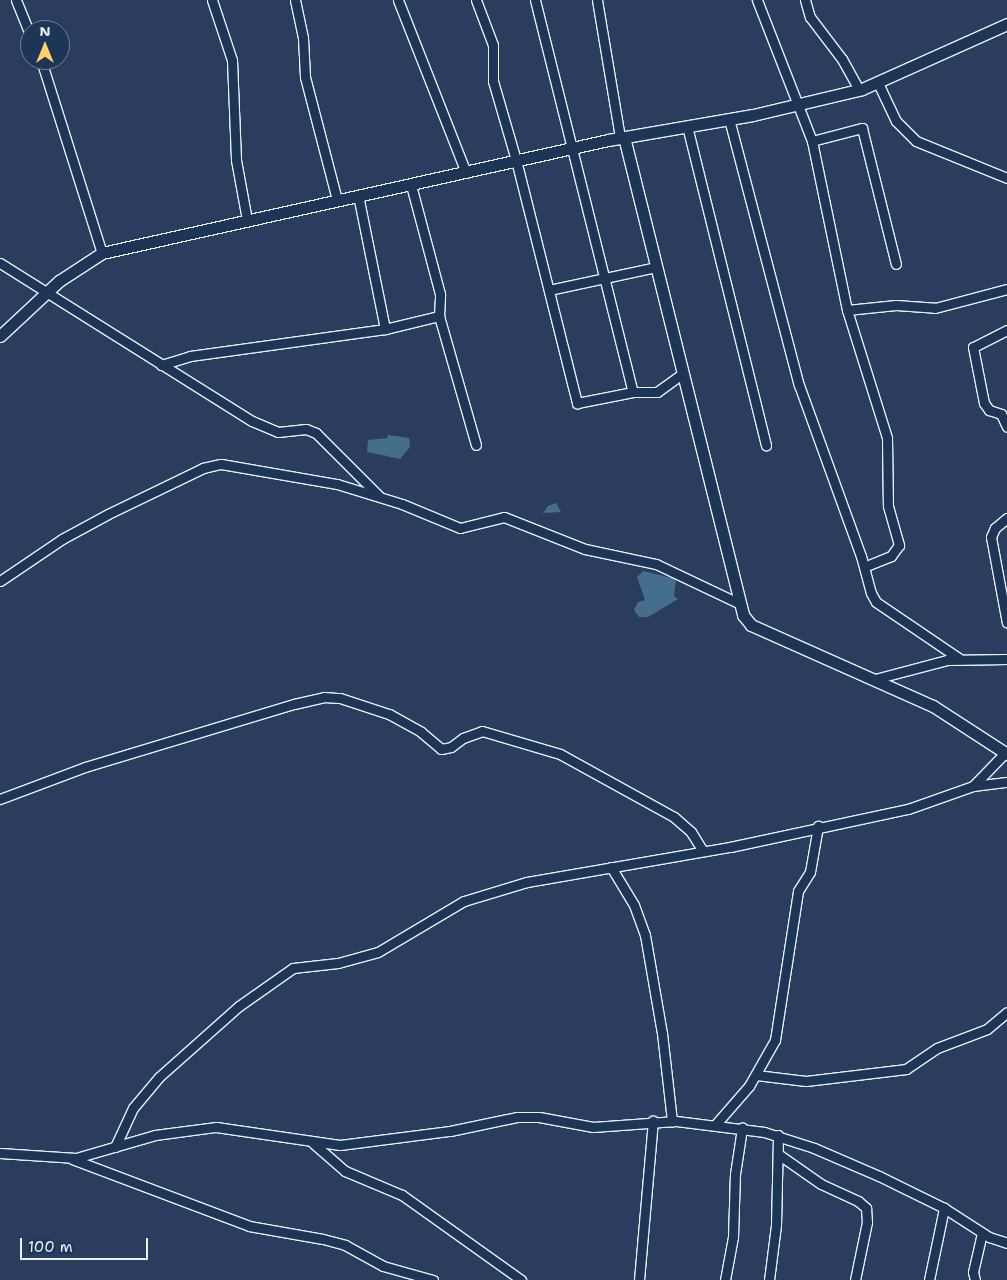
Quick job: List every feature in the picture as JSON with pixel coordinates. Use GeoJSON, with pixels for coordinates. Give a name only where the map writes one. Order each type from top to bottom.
{"type":"FeatureCollection","features":[{"type":"Feature","properties":{"kind":"street"},"geometry":{"type":"LineString","coordinates":[[16,0],[24,20]]}},
{"type":"Feature","properties":{"kind":"street"},"geometry":{"type":"LineString","coordinates":[[212,0],[232,60],[236,160],[247,220]]}},
{"type":"Feature","properties":{"kind":"street"},"geometry":{"type":"LineString","coordinates":[[295,0],[303,38],[305,77],[337,200]]}},
{"type":"Feature","properties":{"kind":"street"},"geometry":{"type":"LineString","coordinates":[[398,0],[466,173]]}},
{"type":"Feature","properties":{"kind":"street"},"geometry":{"type":"LineString","coordinates":[[476,0],[493,45],[492,82],[516,160],[577,403],[633,392],[657,392],[682,374]]}},
{"type":"Feature","properties":{"kind":"street"},"geometry":{"type":"LineString","coordinates":[[534,0],[573,148],[633,392]]}},
{"type":"Feature","properties":{"kind":"street"},"geometry":{"type":"LineString","coordinates":[[596,0],[622,137],[656,267],[738,603],[751,625],[875,679],[944,712],[1006,754],[973,786]]}},
{"type":"Feature","properties":{"kind":"street"},"geometry":{"type":"LineString","coordinates":[[757,0],[812,141],[847,310],[886,438],[888,506],[899,545],[891,556],[864,567]]}},
{"type":"Feature","properties":{"kind":"street"},"geometry":{"type":"LineString","coordinates":[[806,0],[810,17],[842,59],[859,90]]}},
{"type":"Feature","properties":{"kind":"street"},"geometry":{"type":"LineString","coordinates":[[0,336],[48,290],[102,253],[622,137],[729,119],[859,90],[1007,24]]}},
{"type":"Feature","properties":{"kind":"street"},"geometry":{"type":"LineString","coordinates":[[43,70],[102,253]]}},
{"type":"Feature","properties":{"kind":"street"},"geometry":{"type":"LineString","coordinates":[[878,83],[896,121],[916,141],[1007,178]]}},
{"type":"Feature","properties":{"kind":"street"},"geometry":{"type":"LineString","coordinates":[[729,119],[802,393],[876,602],[960,659]]}},
{"type":"Feature","properties":{"kind":"street"},"geometry":{"type":"LineString","coordinates":[[687,126],[766,445]]}},
{"type":"Feature","properties":{"kind":"street"},"geometry":{"type":"LineString","coordinates":[[812,141],[862,128],[896,264]]}},
{"type":"Feature","properties":{"kind":"street"},"geometry":{"type":"LineString","coordinates":[[411,185],[440,294],[439,316],[476,445]]}},
{"type":"Feature","properties":{"kind":"street"},"geometry":{"type":"LineString","coordinates":[[358,195],[385,329]]}},
{"type":"Feature","properties":{"kind":"street"},"geometry":{"type":"LineString","coordinates":[[0,263],[48,290],[161,365],[265,428],[278,432],[306,429],[316,433],[380,497]]}},
{"type":"Feature","properties":{"kind":"street"},"geometry":{"type":"LineString","coordinates":[[549,290],[656,267]]}},
{"type":"Feature","properties":{"kind":"street"},"geometry":{"type":"LineString","coordinates":[[847,310],[896,305],[935,308],[1007,289]]}},
{"type":"Feature","properties":{"kind":"street"},"geometry":{"type":"LineString","coordinates":[[161,365],[190,356],[385,329],[439,316]]}},
{"type":"Feature","properties":{"kind":"street"},"geometry":{"type":"LineString","coordinates":[[1007,330],[973,347],[984,403],[989,410],[1001,414],[1007,427]]}},
{"type":"Feature","properties":{"kind":"street"},"geometry":{"type":"LineString","coordinates":[[0,581],[62,539],[108,514],[203,468],[220,464],[337,484],[380,497],[460,528],[504,517],[585,548],[656,564],[738,603]]}},
{"type":"Feature","properties":{"kind":"street"},"geometry":{"type":"LineString","coordinates":[[1007,518],[995,528],[991,537],[1007,622]]}},
{"type":"Feature","properties":{"kind":"street"},"geometry":{"type":"LineString","coordinates":[[875,679],[960,659],[1007,659]]}},
{"type":"Feature","properties":{"kind":"street"},"geometry":{"type":"LineString","coordinates":[[0,799],[94,764],[294,704],[324,697],[340,698],[389,714],[421,732],[441,749],[451,748],[463,738],[482,731],[560,754],[674,817],[691,832],[703,851]]}},
{"type":"Feature","properties":{"kind":"street"},"geometry":{"type":"LineString","coordinates":[[115,1147],[133,1108],[159,1077],[282,972],[306,965],[338,963],[378,952],[447,909],[482,894],[527,882],[703,851],[908,809],[973,786],[1007,782]]}},
{"type":"Feature","properties":{"kind":"street"},"geometry":{"type":"LineString","coordinates":[[714,1125],[756,1075],[775,1040],[798,891],[810,872],[818,826]]}},
{"type":"Feature","properties":{"kind":"street"},"geometry":{"type":"LineString","coordinates":[[611,867],[634,905],[645,935],[662,1033],[672,1121]]}},
{"type":"Feature","properties":{"kind":"street"},"geometry":{"type":"LineString","coordinates":[[756,1075],[806,1081],[906,1069],[936,1048],[986,1029],[1007,1012]]}},
{"type":"Feature","properties":{"kind":"street"},"geometry":{"type":"LineString","coordinates":[[0,1153],[70,1158],[88,1157],[155,1136],[216,1127],[313,1142],[362,1144],[450,1131],[517,1118],[539,1118],[593,1127],[672,1121],[742,1128],[778,1135],[879,1176],[944,1208],[982,1233],[1007,1243]]}},
{"type":"Feature","properties":{"kind":"street"},"geometry":{"type":"LineString","coordinates":[[638,1280],[652,1122]]}},
{"type":"Feature","properties":{"kind":"street"},"geometry":{"type":"LineString","coordinates":[[726,1280],[734,1238],[735,1174],[742,1128]]}},
{"type":"Feature","properties":{"kind":"street"},"geometry":{"type":"LineString","coordinates":[[769,1280],[775,1252],[778,1135]]}},
{"type":"Feature","properties":{"kind":"street"},"geometry":{"type":"LineString","coordinates":[[313,1142],[346,1171],[402,1195],[521,1280]]}},
{"type":"Feature","properties":{"kind":"street"},"geometry":{"type":"LineString","coordinates":[[778,1154],[821,1184],[858,1201],[866,1208],[867,1222],[856,1280]]}},
{"type":"Feature","properties":{"kind":"street"},"geometry":{"type":"LineString","coordinates":[[70,1158],[249,1226],[323,1239],[345,1245],[383,1266],[433,1280]]}},
{"type":"Feature","properties":{"kind":"street"},"geometry":{"type":"LineString","coordinates":[[929,1280],[944,1208]]}},
{"type":"Feature","properties":{"kind":"street"},"geometry":{"type":"LineString","coordinates":[[974,1280],[973,1272],[982,1233]]}},
{"type":"Feature","properties":{"kind":"water"},"geometry":{"type":"Polygon","coordinates":[[[388,435],[409,438],[410,447],[400,459],[367,452],[368,440],[387,438],[388,435]]]}},
{"type":"Feature","properties":{"kind":"water"},"geometry":{"type":"Polygon","coordinates":[[[556,503],[561,512],[543,513],[548,506],[556,503]]]}},
{"type":"Feature","properties":{"kind":"water"},"geometry":{"type":"Polygon","coordinates":[[[643,571],[676,579],[674,596],[678,599],[648,617],[639,617],[634,610],[638,602],[645,600],[637,577],[643,571]]]}}]}
